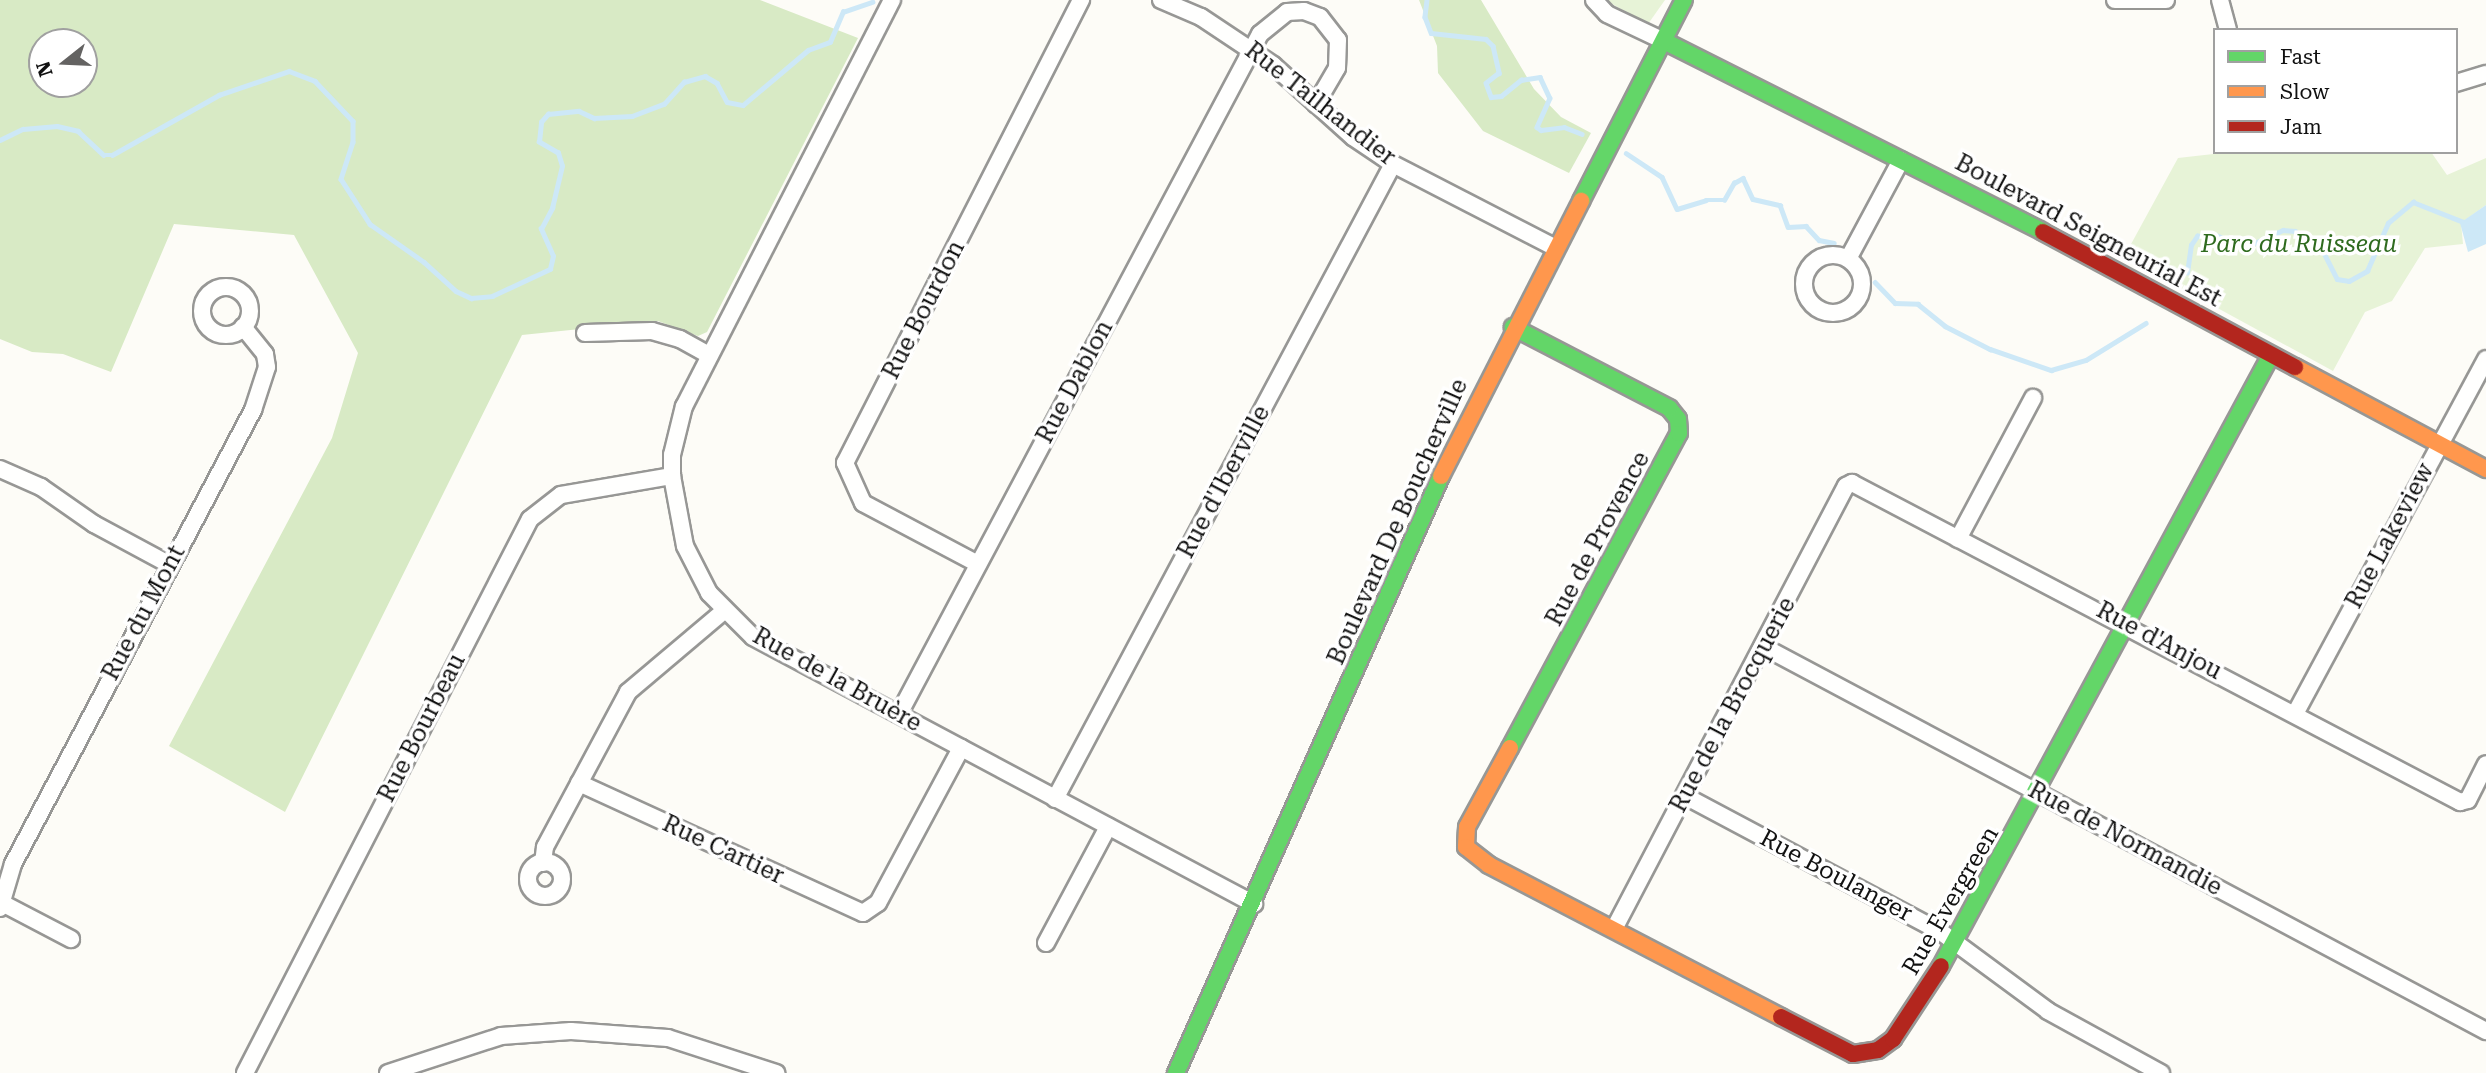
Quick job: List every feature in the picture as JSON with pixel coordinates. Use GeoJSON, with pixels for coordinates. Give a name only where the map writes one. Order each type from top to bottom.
{"type":"FeatureCollection","features":[{"type":"Feature","properties":{"kind":"street","name":"Rue de la Bruère"},"geometry":{"type":"LineString","coordinates":[[892,0],[709,355],[677,430],[672,476],[685,546],[709,593],[724,611],[753,636],[1254,904]]}},
{"type":"Feature","properties":{"kind":"street","name":"Rue Bourdon"},"geometry":{"type":"LineString","coordinates":[[978,564],[863,503],[845,463],[1082,0]]}},
{"type":"Feature","properties":{"kind":"street","name":"Rue Tailhandier"},"geometry":{"type":"LineString","coordinates":[[1161,0],[1201,17],[1252,50],[1393,164],[1554,247]]}},
{"type":"Feature","properties":{"kind":"street"},"geometry":{"type":"LineString","coordinates":[[1594,0],[1607,14],[1664,41]]}},
{"type":"Feature","properties":{"kind":"street","name":"Boulevard De Boucherville"},"geometry":{"type":"LineString","coordinates":[[1176,1073],[1254,904],[1429,502],[1513,327],[1684,0]]}},
{"type":"Feature","properties":{"kind":"street"},"geometry":{"type":"LineString","coordinates":[[2115,0],[2166,0]]}},
{"type":"Feature","properties":{"kind":"street"},"geometry":{"type":"LineString","coordinates":[[2220,0],[2227,28]]}},
{"type":"Feature","properties":{"kind":"street","name":"Rue Dablon"},"geometry":{"type":"LineString","coordinates":[[899,714],[1252,50],[1268,24],[1281,14],[1304,11],[1325,21],[1338,40],[1340,57],[1316,104]]}},
{"type":"Feature","properties":{"kind":"street","name":"Boulevard Seigneurial Est"},"geometry":{"type":"LineString","coordinates":[[1664,41],[1901,160],[2271,355],[2438,447],[2486,469]]}},
{"type":"Feature","properties":{"kind":"street"},"geometry":{"type":"LineString","coordinates":[[2458,82],[2486,74]]}},
{"type":"Feature","properties":{"kind":"street"},"geometry":{"type":"LineString","coordinates":[[1847,259],[1901,160]]}},
{"type":"Feature","properties":{"kind":"street","name":"Rue d'Iberville"},"geometry":{"type":"LineString","coordinates":[[1055,799],[1393,164]]}},
{"type":"Feature","properties":{"kind":"street","name":"Rue du Mont"},"geometry":{"type":"LineString","coordinates":[[71,939],[1,906],[13,864],[262,388],[265,354],[243,327]]}},
{"type":"Feature","properties":{"kind":"street","name":"Rue de Provence"},"geometry":{"type":"LineString","coordinates":[[1466,847],[1467,827],[1679,433],[1678,419],[1665,405],[1513,327]]}},
{"type":"Feature","properties":{"kind":"street"},"geometry":{"type":"LineString","coordinates":[[585,333],[652,331],[680,339],[709,355]]}},
{"type":"Feature","properties":{"kind":"street","name":"Rue Evergreen"},"geometry":{"type":"LineString","coordinates":[[1466,847],[1489,865],[1853,1054],[1878,1050],[1893,1039],[1957,941],[2271,355]]}},
{"type":"Feature","properties":{"kind":"street","name":"Rue Lakeview"},"geometry":{"type":"LineString","coordinates":[[2295,713],[2486,359]]}},
{"type":"Feature","properties":{"kind":"street"},"geometry":{"type":"LineString","coordinates":[[1958,539],[2033,398]]}},
{"type":"Feature","properties":{"kind":"street"},"geometry":{"type":"LineString","coordinates":[[0,469],[41,487],[94,524],[170,565]]}},
{"type":"Feature","properties":{"kind":"street","name":"Rue Bourbeau"},"geometry":{"type":"LineString","coordinates":[[245,1073],[530,519],[561,495],[672,476]]}},
{"type":"Feature","properties":{"kind":"street","name":"Rue d'Anjou"},"geometry":{"type":"LineString","coordinates":[[1852,483],[2464,802],[2486,764]]}},
{"type":"Feature","properties":{"kind":"street","name":"Rue de la Brocquerie"},"geometry":{"type":"LineString","coordinates":[[1614,929],[1846,486],[1852,483]]}},
{"type":"Feature","properties":{"kind":"street"},"geometry":{"type":"LineString","coordinates":[[543,863],[545,847],[632,686],[724,611]]}},
{"type":"Feature","properties":{"kind":"street","name":"Rue de Normandie"},"geometry":{"type":"LineString","coordinates":[[1764,647],[2486,1031]]}},
{"type":"Feature","properties":{"kind":"street","name":"Rue Cartier"},"geometry":{"type":"LineString","coordinates":[[579,783],[852,909],[868,912],[878,903],[961,748]]}},
{"type":"Feature","properties":{"kind":"street","name":"Rue Boulanger"},"geometry":{"type":"LineString","coordinates":[[1685,796],[1957,941],[2048,1011],[2161,1073]]}},
{"type":"Feature","properties":{"kind":"street"},"geometry":{"type":"LineString","coordinates":[[1046,943],[1108,827]]}},
{"type":"Feature","properties":{"kind":"street"},"geometry":{"type":"LineString","coordinates":[[388,1073],[501,1036],[571,1031],[668,1038],[776,1073]]}},
{"type":"Feature","properties":{"kind":"green space"},"geometry":{"type":"Polygon","coordinates":[[[0,0],[760,0],[858,38],[707,332],[698,336],[658,321],[522,335],[285,812],[169,746],[332,438],[358,353],[294,235],[174,224],[111,372],[63,354],[32,352],[0,339],[0,0]]]}},
{"type":"Feature","properties":{"kind":"green space"},"geometry":{"type":"Polygon","coordinates":[[[1419,0],[1481,0],[1534,89],[1561,117],[1591,133],[1569,173],[1483,131],[1438,73],[1437,46],[1419,0]]]}},
{"type":"Feature","properties":{"kind":"green space"},"geometry":{"type":"Polygon","coordinates":[[[1605,0],[1665,0],[1648,24],[1605,0]]]}},
{"type":"Feature","properties":{"kind":"green space","name":"Parc du Ruisseau"},"geometry":{"type":"Polygon","coordinates":[[[2213,154],[2432,154],[2447,175],[2486,158],[2486,205],[2461,223],[2463,244],[2425,248],[2392,301],[2365,312],[2333,371],[2124,257],[2178,158],[2213,154]]]}},
{"type":"Feature","properties":{"kind":"water"},"geometry":{"type":"Polygon","coordinates":[[[2486,205],[2486,244],[2468,252],[2460,223],[2486,205]]]}},
{"type":"Feature","properties":{"kind":"waterway"},"geometry":{"type":"LineString","coordinates":[[1427,0],[1425,17],[1431,33],[1486,39],[1493,46],[1499,73],[1486,83],[1491,97],[1501,96],[1521,80],[1540,77],[1550,98],[1537,127],[1541,130],[1564,127],[1582,134]]}},
{"type":"Feature","properties":{"kind":"waterway"},"geometry":{"type":"LineString","coordinates":[[0,140],[23,129],[57,126],[78,131],[104,155],[112,155],[219,95],[289,71],[315,81],[353,121],[353,142],[341,179],[370,224],[424,262],[456,291],[471,298],[492,296],[550,269],[553,256],[541,229],[552,208],[562,166],[558,153],[539,142],[541,122],[548,114],[579,111],[594,118],[632,116],[664,104],[684,82],[705,76],[717,83],[727,102],[743,105],[808,50],[830,42],[843,12],[872,2]]}},
{"type":"Feature","properties":{"kind":"waterway"},"geometry":{"type":"LineString","coordinates":[[1626,153],[1662,177],[1677,209],[1706,200],[1724,200],[1734,183],[1743,178],[1753,199],[1780,205],[1788,227],[1806,226],[1819,240],[1834,243]]}},
{"type":"Feature","properties":{"kind":"waterway"},"geometry":{"type":"LineString","coordinates":[[2187,273],[2191,245],[2197,236],[2214,234],[2244,248],[2283,230],[2295,231],[2323,251],[2337,279],[2349,281],[2367,271],[2388,223],[2413,202],[2466,223]]}},
{"type":"Feature","properties":{"kind":"waterway"},"geometry":{"type":"LineString","coordinates":[[1875,282],[1895,303],[1918,304],[1945,326],[1990,349],[2051,370],[2086,360],[2146,323]]}},
{"type":"Feature","properties":{"kind":"traffic: fast"},"geometry":{"type":"LineString","coordinates":[[1581,201],[1684,0]]}},
{"type":"Feature","properties":{"kind":"traffic: fast"},"geometry":{"type":"LineString","coordinates":[[1664,41],[2043,232]]}},
{"type":"Feature","properties":{"kind":"traffic: fast"},"geometry":{"type":"LineString","coordinates":[[1510,748],[1679,433],[1678,419],[1669,408],[1513,327]]}},
{"type":"Feature","properties":{"kind":"traffic: fast"},"geometry":{"type":"LineString","coordinates":[[1941,966],[2271,355]]}},
{"type":"Feature","properties":{"kind":"traffic: fast"},"geometry":{"type":"LineString","coordinates":[[1176,1073],[1441,476]]}},
{"type":"Feature","properties":{"kind":"traffic: slow"},"geometry":{"type":"LineString","coordinates":[[1441,476],[1581,201]]}},
{"type":"Feature","properties":{"kind":"traffic: slow"},"geometry":{"type":"LineString","coordinates":[[2295,367],[2486,469]]}},
{"type":"Feature","properties":{"kind":"traffic: slow"},"geometry":{"type":"LineString","coordinates":[[1510,748],[1467,827],[1466,847],[1489,865],[1781,1017]]}},
{"type":"Feature","properties":{"kind":"traffic: jam"},"geometry":{"type":"LineString","coordinates":[[2043,232],[2295,367]]}},
{"type":"Feature","properties":{"kind":"traffic: jam"},"geometry":{"type":"LineString","coordinates":[[1781,1017],[1853,1054],[1878,1050],[1893,1039],[1941,966]]}}]}
